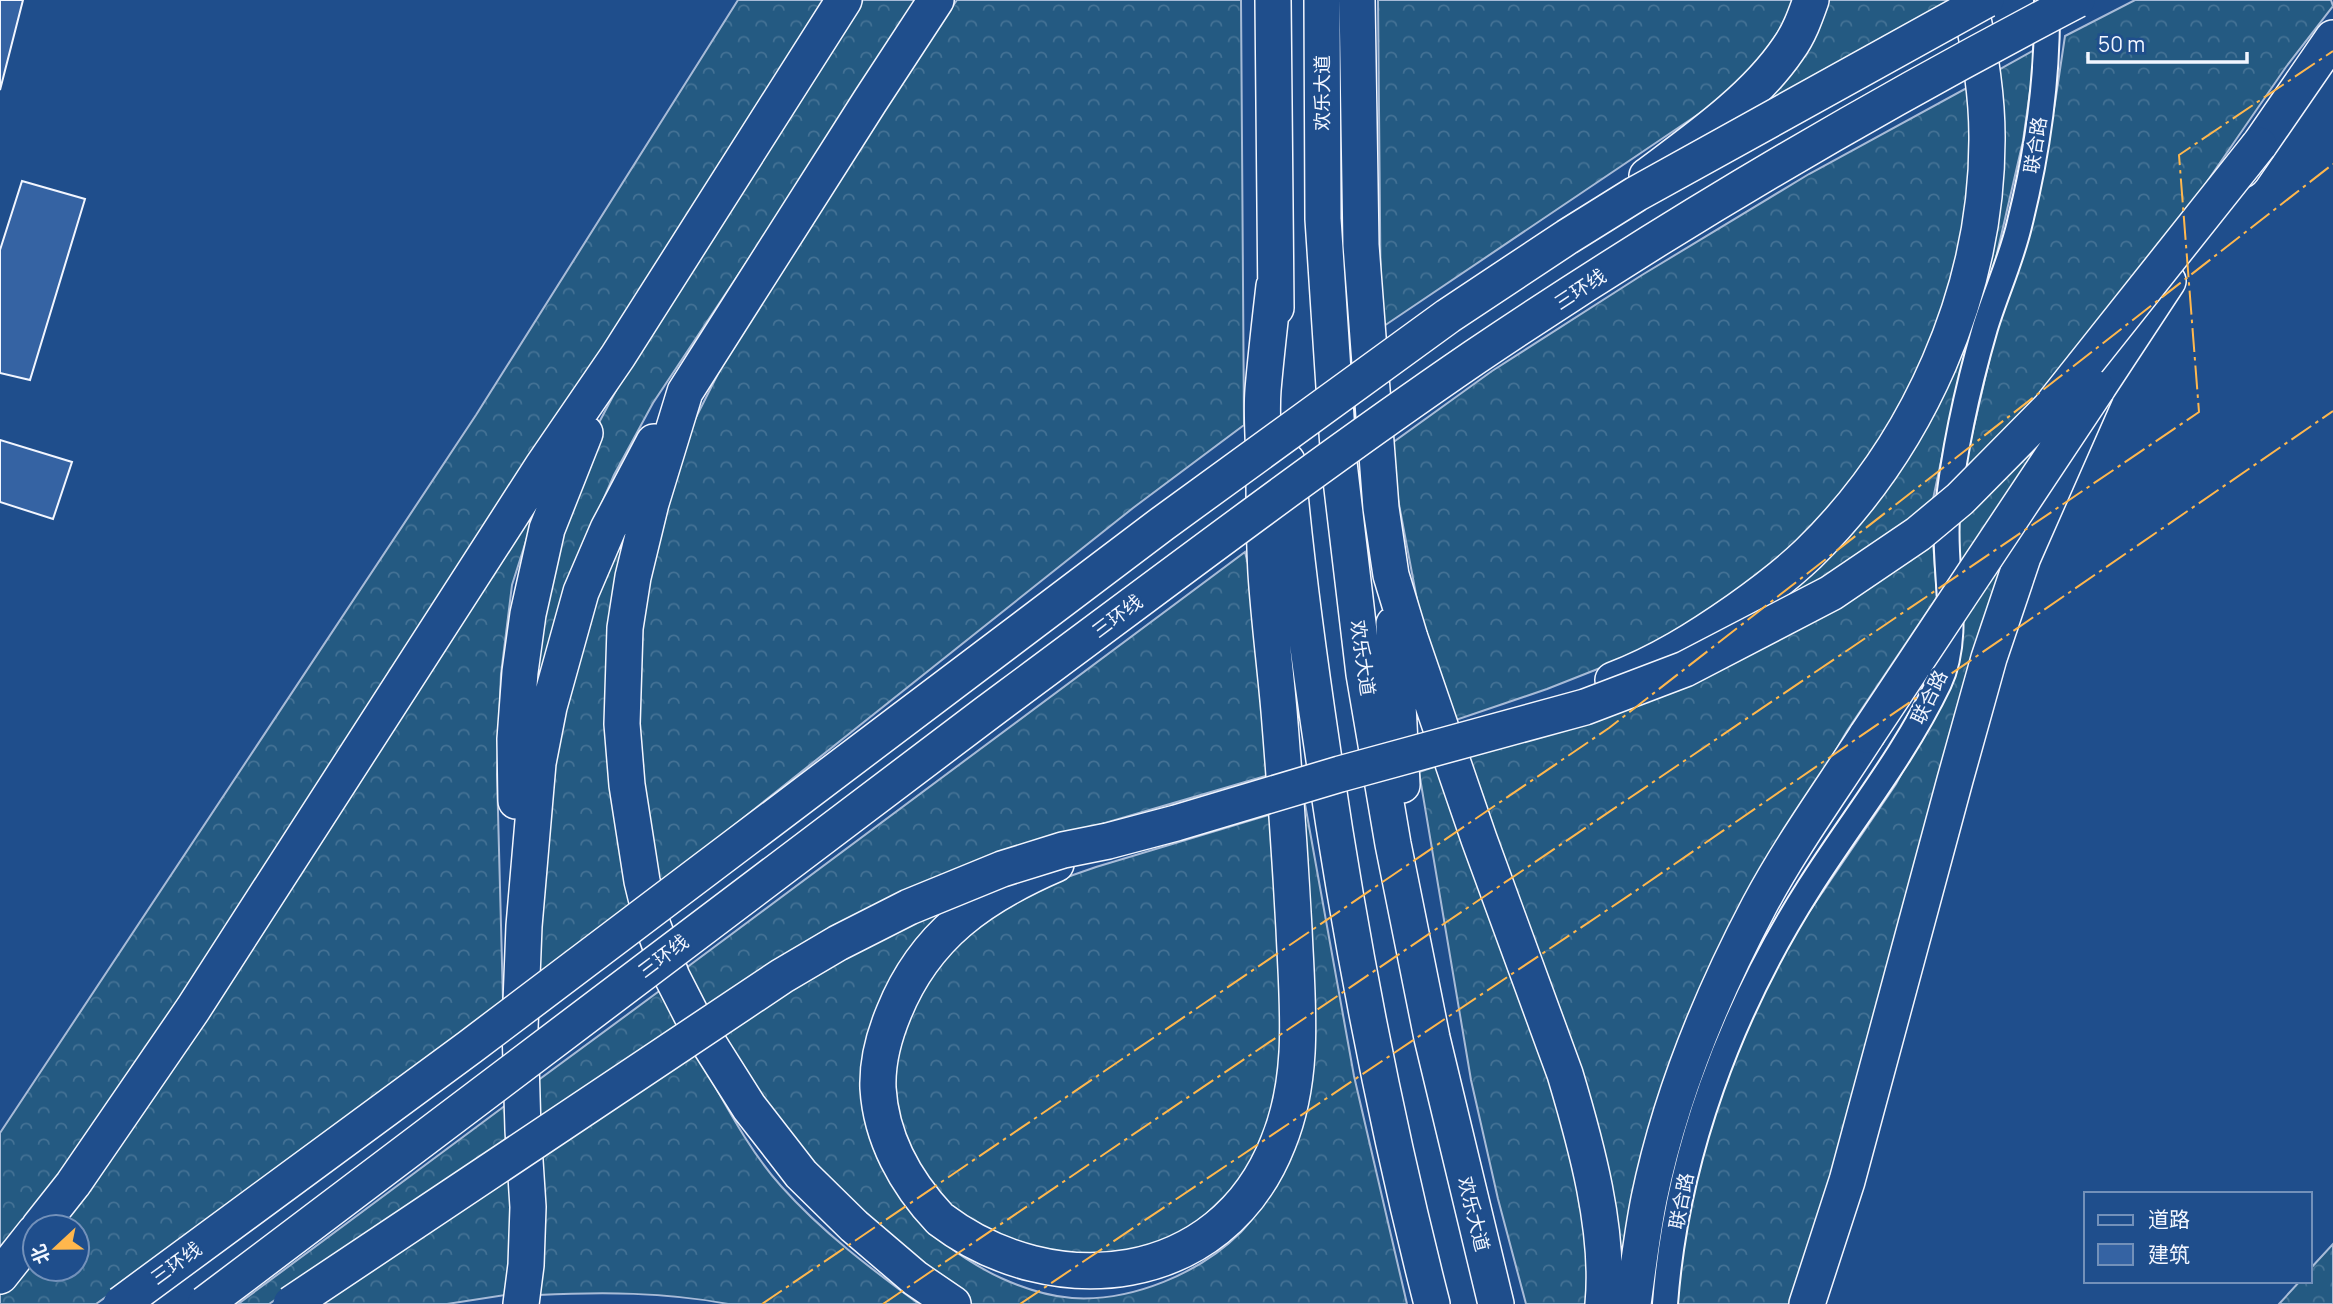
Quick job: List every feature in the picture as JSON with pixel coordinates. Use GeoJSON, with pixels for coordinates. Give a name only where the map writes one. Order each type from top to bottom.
{"type":"FeatureCollection","features":[{"type":"Feature","properties":{"kind":"highway"},"geometry":{"type":"LineString","coordinates":[[50,1213],[73,1184],[193,1009],[535,479],[618,356],[844,0]]}},
{"type":"Feature","properties":{"kind":"highway"},"geometry":{"type":"LineString","coordinates":[[521,1304],[526,1265],[528,1207],[521,1041],[524,926],[538,763],[549,707],[581,592],[608,529],[646,454],[936,0]]}},
{"type":"Feature","properties":{"kind":"highway"},"geometry":{"type":"LineString","coordinates":[[1273,0],[1274,286],[1291,511],[1338,856],[1377,1062],[1432,1304]]}},
{"type":"Feature","properties":{"kind":"highway","name":"欢乐大道"},"geometry":{"type":"LineString","coordinates":[[1322,0],[1323,219],[1339,463],[1364,674],[1393,844],[1432,1038],[1496,1304]]}},
{"type":"Feature","properties":{"kind":"highway"},"geometry":{"type":"LineString","coordinates":[[1357,0],[1361,245],[1381,508],[1391,575],[1403,797],[1393,844]]}},
{"type":"Feature","properties":{"kind":"highway"},"geometry":{"type":"LineString","coordinates":[[1567,237],[1679,152],[1763,80],[1789,49],[1811,0]]}},
{"type":"Feature","properties":{"kind":"highway"},"geometry":{"type":"LineString","coordinates":[[1471,738],[1629,674],[1660,660],[1700,636],[1786,575],[1835,527],[1885,462],[1912,417],[1947,344],[1963,299],[1982,206],[1987,148],[1985,104],[1980,54],[1969,0]]}},
{"type":"Feature","properties":{"kind":"highway","name":"三环线"},"geometry":{"type":"LineString","coordinates":[[121,1304],[470,1046],[1297,424],[1448,316],[1636,194],[1986,0]]}},
{"type":"Feature","properties":{"kind":"highway","name":"三环线"},"geometry":{"type":"LineString","coordinates":[[205,1304],[832,829],[1318,468],[1464,365],[1659,238],[1814,144],[2077,0]]}},
{"type":"Feature","properties":{"kind":"highway"},"geometry":{"type":"LineString","coordinates":[[1633,1304],[1645,1222],[1660,1152],[1688,1065],[1709,1011],[1760,904],[1867,735],[2333,38]]}},
{"type":"Feature","properties":{"kind":"highway"},"geometry":{"type":"LineString","coordinates":[[290,1304],[751,996],[838,943],[909,907],[965,882],[1033,858],[1108,841],[1585,707],[1685,669],[1831,593],[1918,534],[1960,499],[2050,408],[2259,145]]}},
{"type":"Feature","properties":{"kind":"highway"},"geometry":{"type":"LineString","coordinates":[[1108,841],[1027,877],[993,895],[964,915],[926,953],[901,994],[883,1044],[878,1067],[882,1116],[898,1161],[911,1185],[926,1204],[951,1230],[978,1250],[1018,1271],[1043,1279],[1083,1284],[1128,1280],[1175,1262],[1213,1236],[1243,1206],[1267,1168],[1290,1113],[1297,1061],[1298,1005],[1292,893],[1266,570],[1263,394],[1274,286]]}},
{"type":"Feature","properties":{"kind":"highway"},"geometry":{"type":"LineString","coordinates":[[524,926],[516,804],[515,739],[528,614],[547,528],[567,474],[618,356]]}},
{"type":"Feature","properties":{"kind":"highway"},"geometry":{"type":"LineString","coordinates":[[1807,1304],[1847,1181],[1989,657],[2023,557],[2096,389]]}},
{"type":"Feature","properties":{"kind":"highway"},"geometry":{"type":"LineString","coordinates":[[685,392],[648,515],[633,577],[625,641],[622,724],[627,785],[642,881],[653,926],[672,977],[716,1058],[749,1107],[801,1174],[915,1278],[953,1304]]}},
{"type":"Feature","properties":{"kind":"highway"},"geometry":{"type":"LineString","coordinates":[[1391,575],[1479,839],[1576,1111],[1596,1197],[1603,1258],[1603,1304]]}},
{"type":"Feature","properties":{"kind":"highway"},"geometry":{"type":"LineString","coordinates":[[0,1276],[21,1250]]}},
{"type":"Feature","properties":{"kind":"street","name":"联合路"},"geometry":{"type":"LineString","coordinates":[[1665,1304],[1678,1211],[1690,1157],[1702,1116],[1738,1019],[1767,958],[1808,889],[1905,744],[1944,669],[1949,634],[1947,526],[1952,466],[1986,325],[2020,225],[2037,149],[2047,33],[2047,0]]}},
{"type":"Feature","properties":{"kind":"green space"},"geometry":{"type":"Polygon","coordinates":[[[738,0],[826,0],[289,844],[32,1213],[21,1213],[21,1229],[0,1259],[0,1133],[476,415],[738,0]]]}},
{"type":"Feature","properties":{"kind":"green space"},"geometry":{"type":"Polygon","coordinates":[[[863,0],[921,0],[653,403],[614,475],[593,523],[524,724],[535,620],[594,432],[629,366],[863,0]]]}},
{"type":"Feature","properties":{"kind":"green space"},"geometry":{"type":"Polygon","coordinates":[[[957,0],[1241,0],[1244,425],[1133,508],[654,889],[638,785],[640,620],[685,439],[727,356],[883,107],[957,0]]]}},
{"type":"Feature","properties":{"kind":"green space"},"geometry":{"type":"Polygon","coordinates":[[[1378,0],[1796,0],[1760,57],[1739,81],[1712,105],[1381,328],[1378,0]]]}},
{"type":"Feature","properties":{"kind":"green space"},"geometry":{"type":"Polygon","coordinates":[[[1829,0],[1951,0],[1766,103],[1765,99],[1808,46],[1829,0]]]}},
{"type":"Feature","properties":{"kind":"green space"},"geometry":{"type":"Polygon","coordinates":[[[2135,0],[2331,0],[2333,6],[2286,67],[2193,202],[2081,352],[1962,478],[1992,348],[2035,202],[2065,36],[2135,0]]]}},
{"type":"Feature","properties":{"kind":"green space"},"geometry":{"type":"Polygon","coordinates":[[[2036,49],[2023,141],[1989,288],[1947,433],[1932,504],[1879,546],[1762,612],[1951,359],[1995,72],[2036,49]]]}},
{"type":"Feature","properties":{"kind":"green space"},"geometry":{"type":"Polygon","coordinates":[[[1974,84],[1971,204],[1943,311],[1895,423],[1792,555],[1681,628],[1623,659],[1547,689],[1450,722],[1418,605],[1388,446],[1492,371],[1642,275],[1809,174],[1974,84]]]}},
{"type":"Feature","properties":{"kind":"green space"},"geometry":{"type":"Polygon","coordinates":[[[2031,449],[2036,454],[1958,570],[1957,519],[2031,449]]]}},
{"type":"Feature","properties":{"kind":"green space"},"geometry":{"type":"Polygon","coordinates":[[[634,505],[632,903],[531,981],[545,785],[602,576],[634,505]]]}},
{"type":"Feature","properties":{"kind":"green space"},"geometry":{"type":"Polygon","coordinates":[[[523,515],[533,519],[512,585],[501,674],[497,774],[503,1001],[187,1239],[96,1304],[0,1304],[0,1291],[21,1265],[21,1283],[91,1283],[91,1213],[60,1213],[523,515]]]}},
{"type":"Feature","properties":{"kind":"green space"},"geometry":{"type":"Polygon","coordinates":[[[2014,534],[1812,1247],[1791,1304],[1677,1304],[1680,1265],[1694,1184],[1705,1142],[1759,1002],[1794,934],[1896,784],[1949,684],[1962,615],[2014,534]]]}},
{"type":"Feature","properties":{"kind":"green space"},"geometry":{"type":"Polygon","coordinates":[[[1933,541],[1937,597],[1847,731],[1777,851],[1625,1281],[1462,759],[1933,541]]]}},
{"type":"Feature","properties":{"kind":"green space"},"geometry":{"type":"Polygon","coordinates":[[[1245,552],[1251,576],[1269,775],[1105,823],[1006,856],[703,1010],[682,971],[1245,552]]]}},
{"type":"Feature","properties":{"kind":"green space"},"geometry":{"type":"Polygon","coordinates":[[[1440,765],[1567,1132],[1588,1246],[1588,1304],[1526,1304],[1498,1199],[1471,1080],[1419,772],[1440,765]]]}},
{"type":"Feature","properties":{"kind":"green space"},"geometry":{"type":"Polygon","coordinates":[[[1305,804],[1354,1076],[1407,1304],[970,1304],[814,1169],[719,1034],[830,963],[948,905],[870,1037],[932,1230],[948,1246],[985,1270],[1018,1285],[1045,1293],[1072,1298],[1095,1298],[1141,1290],[1164,1282],[1206,1260],[1241,1232],[1260,1209],[1275,1184],[1294,807],[1305,804]]]}},
{"type":"Feature","properties":{"kind":"green space"},"geometry":{"type":"Polygon","coordinates":[[[1272,814],[1284,971],[1283,1085],[1255,1167],[1168,1251],[1024,1259],[972,1232],[920,1176],[894,1108],[896,1061],[919,988],[981,918],[1050,883],[1272,814]]]}},
{"type":"Feature","properties":{"kind":"green space"},"geometry":{"type":"Polygon","coordinates":[[[662,989],[681,1025],[535,1127],[529,1087],[662,989]]]}},
{"type":"Feature","properties":{"kind":"green space"},"geometry":{"type":"Polygon","coordinates":[[[695,1051],[746,1138],[781,1186],[830,1234],[919,1304],[728,1304],[633,1294],[538,1295],[539,1156],[695,1051]]]}},
{"type":"Feature","properties":{"kind":"green space"},"geometry":{"type":"Polygon","coordinates":[[[506,1105],[512,1139],[269,1304],[238,1304],[506,1105]]]}},
{"type":"Feature","properties":{"kind":"green space"},"geometry":{"type":"Polygon","coordinates":[[[514,1173],[512,1294],[447,1304],[316,1304],[514,1173]]]}},
{"type":"Feature","properties":{"kind":"green space"},"geometry":{"type":"Polygon","coordinates":[[[2333,1244],[2333,1304],[2279,1304],[2298,1283],[2312,1283],[2312,1267],[2333,1244]]]}},
{"type":"Feature","properties":{"kind":"building"},"geometry":{"type":"Polygon","coordinates":[[[0,0],[23,0],[0,90],[0,0]]]}},
{"type":"Feature","properties":{"kind":"building"},"geometry":{"type":"Polygon","coordinates":[[[22,181],[85,199],[30,380],[0,373],[0,250],[22,181]]]}},
{"type":"Feature","properties":{"kind":"building"},"geometry":{"type":"Polygon","coordinates":[[[0,440],[72,462],[53,519],[0,502],[0,440]]]}},
{"type":"Feature","properties":{"kind":"power"},"geometry":{"type":"LineString","coordinates":[[883,1304],[2199,412],[2179,155],[2333,51]]}},
{"type":"Feature","properties":{"kind":"power"},"geometry":{"type":"LineString","coordinates":[[762,1304],[1609,728],[2333,164]]}},
{"type":"Feature","properties":{"kind":"power"},"geometry":{"type":"LineString","coordinates":[[1020,1304],[1634,892],[2333,411]]}}]}
